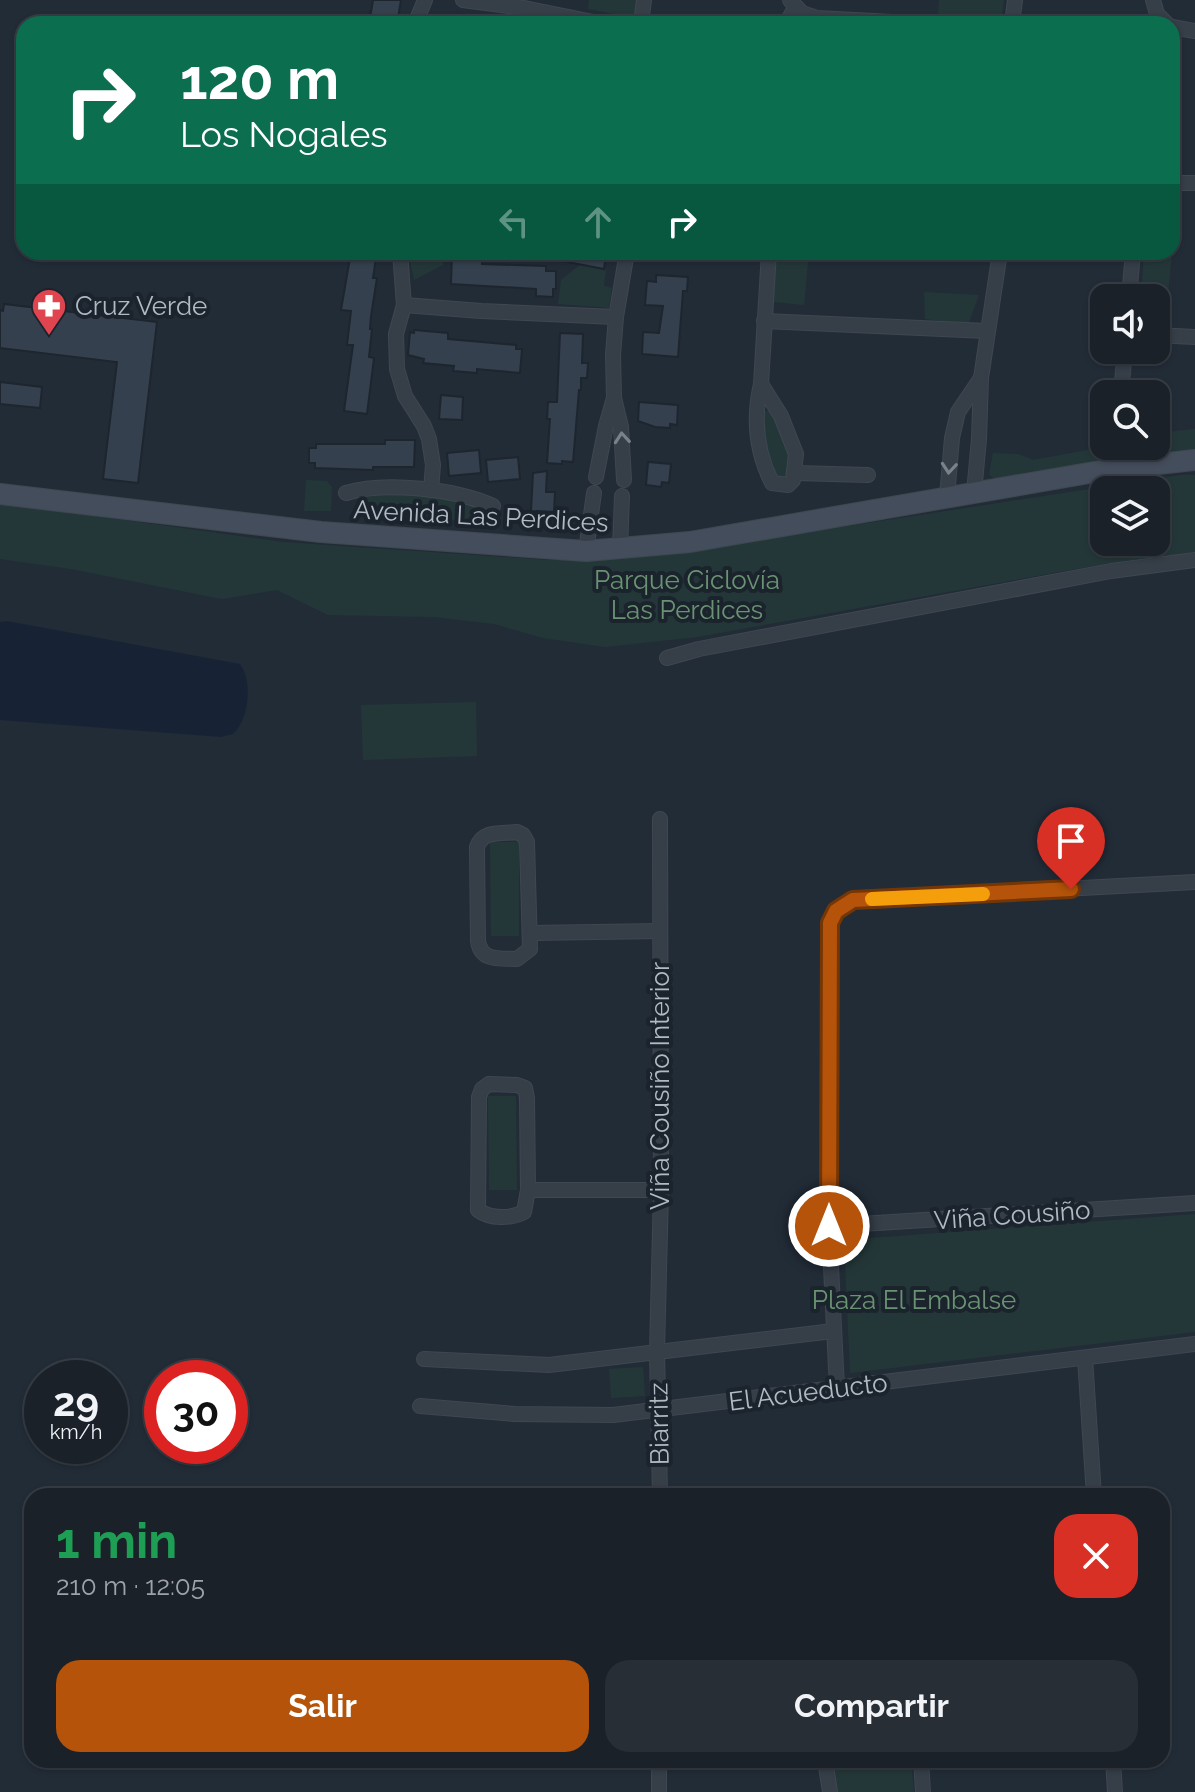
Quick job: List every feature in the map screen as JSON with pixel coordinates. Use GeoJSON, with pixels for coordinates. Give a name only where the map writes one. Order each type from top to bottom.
{"type":"FeatureCollection","features":[{"type":"Feature","properties":{"kind":"street"},"geometry":{"type":"LineString","coordinates":[[463,0],[567,16]]}},
{"type":"Feature","properties":{"kind":"street"},"geometry":{"type":"LineString","coordinates":[[793,4],[802,13],[811,16]]}},
{"type":"Feature","properties":{"kind":"street"},"geometry":{"type":"LineString","coordinates":[[401,260],[404,305],[396,334],[397,369],[405,396],[429,439],[433,465],[431,490]]}},
{"type":"Feature","properties":{"kind":"street"},"geometry":{"type":"LineString","coordinates":[[624,480],[623,439],[614,398],[616,317],[626,260]]}},
{"type":"Feature","properties":{"kind":"street"},"geometry":{"type":"LineString","coordinates":[[761,384],[781,416],[796,454],[795,473],[788,485],[772,483],[757,435],[755,410],[761,384],[768,260]]}},
{"type":"Feature","properties":{"kind":"street"},"geometry":{"type":"LineString","coordinates":[[974,493],[981,378],[999,260]]}},
{"type":"Feature","properties":{"kind":"street"},"geometry":{"type":"LineString","coordinates":[[1130,284],[1132,260]]}},
{"type":"Feature","properties":{"kind":"street"},"geometry":{"type":"LineString","coordinates":[[404,305],[616,317]]}},
{"type":"Feature","properties":{"kind":"street"},"geometry":{"type":"LineString","coordinates":[[764,321],[987,331]]}},
{"type":"Feature","properties":{"kind":"street"},"geometry":{"type":"LineString","coordinates":[[1170,336],[1195,337]]}},
{"type":"Feature","properties":{"kind":"street"},"geometry":{"type":"LineString","coordinates":[[947,497],[952,438],[958,412],[981,378]]}},
{"type":"Feature","properties":{"kind":"street"},"geometry":{"type":"LineString","coordinates":[[596,477],[614,398]]}},
{"type":"Feature","properties":{"kind":"street","name":"Avenida Las Perdices"},"geometry":{"type":"LineString","coordinates":[[0,494],[321,532],[586,551],[690,542],[1112,469],[1195,460]]}},
{"type":"Feature","properties":{"kind":"street"},"geometry":{"type":"LineString","coordinates":[[795,473],[868,475]]}},
{"type":"Feature","properties":{"kind":"street"},"geometry":{"type":"LineString","coordinates":[[346,493],[365,488],[431,490],[468,496],[493,506]]}},
{"type":"Feature","properties":{"kind":"street"},"geometry":{"type":"LineString","coordinates":[[586,551],[594,493]]}},
{"type":"Feature","properties":{"kind":"street"},"geometry":{"type":"LineString","coordinates":[[620,550],[622,496]]}},
{"type":"Feature","properties":{"kind":"street"},"geometry":{"type":"LineString","coordinates":[[667,658],[699,649],[1096,574],[1195,560]]}},
{"type":"Feature","properties":{"kind":"street","name":"Viña Cousiño Interior"},"geometry":{"type":"LineString","coordinates":[[657,1352],[661,1190],[660,819]]}},
{"type":"Feature","properties":{"kind":"street"},"geometry":{"type":"LineString","coordinates":[[517,832],[527,842],[531,933],[530,949],[517,959],[486,957],[479,951],[477,847],[480,837],[517,832]]}},
{"type":"Feature","properties":{"kind":"street"},"geometry":{"type":"LineString","coordinates":[[837,1388],[829,1226],[830,923],[836,911],[853,900],[1195,882]]}},
{"type":"Feature","properties":{"kind":"street"},"geometry":{"type":"LineString","coordinates":[[531,933],[660,931]]}},
{"type":"Feature","properties":{"kind":"street"},"geometry":{"type":"LineString","coordinates":[[489,1084],[525,1088],[528,1190],[524,1212],[516,1216],[486,1216],[478,1210],[479,1097],[482,1089],[489,1084]]}},
{"type":"Feature","properties":{"kind":"street"},"geometry":{"type":"LineString","coordinates":[[528,1190],[661,1190]]}},
{"type":"Feature","properties":{"kind":"street","name":"Viña Cousiño"},"geometry":{"type":"LineString","coordinates":[[829,1226],[1195,1203]]}},
{"type":"Feature","properties":{"kind":"street"},"geometry":{"type":"LineString","coordinates":[[424,1359],[549,1365],[833,1331]]}},
{"type":"Feature","properties":{"kind":"street","name":"El Acueducto"},"geometry":{"type":"LineString","coordinates":[[420,1406],[515,1414],[613,1415],[1195,1344]]}},
{"type":"Feature","properties":{"kind":"street","name":"Biarritz"},"geometry":{"type":"LineString","coordinates":[[657,1352],[660,1488]]}},
{"type":"Feature","properties":{"kind":"street"},"geometry":{"type":"LineString","coordinates":[[1085,1358],[1093,1488]]}},
{"type":"Feature","properties":{"kind":"street"},"geometry":{"type":"LineString","coordinates":[[659,1768],[659,1792]]}},
{"type":"Feature","properties":{"kind":"street"},"geometry":{"type":"LineString","coordinates":[[826,1768],[830,1792]]}},
{"type":"Feature","properties":{"kind":"street"},"geometry":{"type":"LineString","coordinates":[[922,1768],[923,1792]]}},
{"type":"Feature","properties":{"kind":"street"},"geometry":{"type":"LineString","coordinates":[[1114,1768],[1115,1792]]}},
{"type":"Feature","properties":{"kind":"green space"},"geometry":{"type":"Polygon","coordinates":[[[589,0],[638,0],[635,16],[588,9],[589,0]]]}},
{"type":"Feature","properties":{"kind":"green space"},"geometry":{"type":"Polygon","coordinates":[[[939,0],[1004,0],[1002,16],[938,16],[939,0]]]}},
{"type":"Feature","properties":{"kind":"green space"},"geometry":{"type":"Polygon","coordinates":[[[410,260],[443,260],[443,265],[414,280],[410,260]]]}},
{"type":"Feature","properties":{"kind":"green space"},"geometry":{"type":"Polygon","coordinates":[[[776,260],[808,260],[804,305],[773,302],[776,260]]]}},
{"type":"Feature","properties":{"kind":"green space"},"geometry":{"type":"Polygon","coordinates":[[[1143,260],[1171,260],[1169,284],[1142,284],[1143,260]]]}},
{"type":"Feature","properties":{"kind":"green space"},"geometry":{"type":"Polygon","coordinates":[[[580,265],[606,270],[604,286],[612,288],[609,308],[558,304],[561,280],[580,265]]]}},
{"type":"Feature","properties":{"kind":"green space"},"geometry":{"type":"Polygon","coordinates":[[[924,292],[979,295],[968,325],[925,319],[924,292]]]}},
{"type":"Feature","properties":{"kind":"green space"},"geometry":{"type":"Polygon","coordinates":[[[770,409],[786,436],[792,472],[785,478],[776,478],[764,443],[761,413],[770,409]]]}},
{"type":"Feature","properties":{"kind":"green space"},"geometry":{"type":"Polygon","coordinates":[[[1195,429],[1195,450],[1170,451],[1170,432],[1195,429]]]}},
{"type":"Feature","properties":{"kind":"green space"},"geometry":{"type":"Polygon","coordinates":[[[1090,450],[1090,460],[1110,460],[995,479],[989,475],[993,453],[1018,454],[1033,460],[1090,450]]]}},
{"type":"Feature","properties":{"kind":"green space","name":"Parque Ciclovía Las Perdices"},"geometry":{"type":"Polygon","coordinates":[[[1195,475],[1195,552],[1170,555],[1170,477],[1195,475]]]}},
{"type":"Feature","properties":{"kind":"green space"},"geometry":{"type":"Polygon","coordinates":[[[306,480],[327,481],[332,487],[331,511],[304,511],[306,480]]]}},
{"type":"Feature","properties":{"kind":"green space","name":"Parque Ciclovía Las Perdices"},"geometry":{"type":"Polygon","coordinates":[[[1090,489],[1090,556],[1164,556],[697,637],[605,647],[543,638],[494,624],[435,617],[328,615],[277,590],[222,599],[71,569],[0,559],[0,503],[283,542],[548,560],[600,560],[685,551],[1090,489]]]}},
{"type":"Feature","properties":{"kind":"green space"},"geometry":{"type":"Polygon","coordinates":[[[367,493],[468,502],[478,507],[484,522],[363,513],[367,493]]]}},
{"type":"Feature","properties":{"kind":"green space"},"geometry":{"type":"Polygon","coordinates":[[[476,702],[477,756],[363,760],[361,705],[476,702]]]}},
{"type":"Feature","properties":{"kind":"green space"},"geometry":{"type":"Polygon","coordinates":[[[490,842],[519,842],[519,936],[491,936],[490,842]]]}},
{"type":"Feature","properties":{"kind":"green space"},"geometry":{"type":"Polygon","coordinates":[[[488,1096],[516,1096],[517,1190],[489,1190],[488,1096]]]}},
{"type":"Feature","properties":{"kind":"green space","name":"Plaza El Embalse"},"geometry":{"type":"Polygon","coordinates":[[[1195,1214],[1195,1332],[850,1373],[844,1240],[1195,1214]]]}},
{"type":"Feature","properties":{"kind":"green space"},"geometry":{"type":"Polygon","coordinates":[[[643,1367],[645,1396],[611,1398],[609,1369],[643,1367]]]}},
{"type":"Feature","properties":{"kind":"green space"},"geometry":{"type":"Polygon","coordinates":[[[829,1768],[912,1768],[914,1792],[831,1792],[829,1768]]]}},
{"type":"Feature","properties":{"kind":"water"},"geometry":{"type":"Polygon","coordinates":[[[0,622],[240,664],[248,690],[243,720],[233,734],[221,737],[0,720],[0,622]]]}},
{"type":"Feature","properties":{"kind":"building"},"geometry":{"type":"Polygon","coordinates":[[[373,0],[401,0],[398,16],[370,16],[373,0]]]}},
{"type":"Feature","properties":{"kind":"building"},"geometry":{"type":"Polygon","coordinates":[[[350,260],[376,260],[373,278],[377,278],[369,357],[374,358],[367,414],[344,411],[353,345],[347,345],[351,311],[341,310],[350,260]]]}},
{"type":"Feature","properties":{"kind":"building"},"geometry":{"type":"Polygon","coordinates":[[[452,260],[546,266],[546,271],[556,271],[553,297],[536,296],[536,289],[451,284],[452,260]]]}},
{"type":"Feature","properties":{"kind":"building"},"geometry":{"type":"Polygon","coordinates":[[[557,260],[605,260],[604,269],[557,260]]]}},
{"type":"Feature","properties":{"kind":"building"},"geometry":{"type":"Polygon","coordinates":[[[656,275],[688,277],[687,291],[683,291],[678,357],[642,354],[643,332],[659,333],[663,306],[645,305],[647,281],[656,282],[656,275]]]}},
{"type":"Feature","properties":{"kind":"building"},"geometry":{"type":"Polygon","coordinates":[[[4,304],[157,322],[138,483],[103,479],[117,362],[0,348],[0,310],[3,311],[4,304]]]}},
{"type":"Feature","properties":{"kind":"building"},"geometry":{"type":"Polygon","coordinates":[[[414,330],[448,333],[448,339],[516,345],[516,349],[522,349],[520,373],[477,369],[477,373],[453,371],[454,366],[423,363],[424,359],[408,355],[410,332],[414,333],[414,330]]]}},
{"type":"Feature","properties":{"kind":"building"},"geometry":{"type":"Polygon","coordinates":[[[560,333],[583,334],[582,363],[588,363],[587,378],[581,378],[579,390],[573,462],[562,461],[562,464],[547,463],[548,402],[557,402],[560,333]]]}},
{"type":"Feature","properties":{"kind":"building"},"geometry":{"type":"Polygon","coordinates":[[[0,382],[42,387],[40,408],[0,404],[0,382]]]}},
{"type":"Feature","properties":{"kind":"building"},"geometry":{"type":"Polygon","coordinates":[[[441,395],[463,397],[462,420],[439,419],[441,395]]]}},
{"type":"Feature","properties":{"kind":"building"},"geometry":{"type":"Polygon","coordinates":[[[639,402],[678,405],[677,425],[655,427],[638,421],[639,402]]]}},
{"type":"Feature","properties":{"kind":"building"},"geometry":{"type":"Polygon","coordinates":[[[385,440],[415,440],[414,467],[373,467],[373,470],[315,468],[315,463],[309,463],[309,448],[316,448],[316,444],[385,444],[385,440]]]}},
{"type":"Feature","properties":{"kind":"building"},"geometry":{"type":"Polygon","coordinates":[[[479,450],[481,473],[449,476],[447,453],[479,450]]]}},
{"type":"Feature","properties":{"kind":"building"},"geometry":{"type":"Polygon","coordinates":[[[518,457],[520,479],[488,482],[486,460],[518,457]]]}},
{"type":"Feature","properties":{"kind":"building"},"geometry":{"type":"Polygon","coordinates":[[[648,462],[671,464],[669,483],[662,482],[661,487],[646,485],[648,462]]]}},
{"type":"Feature","properties":{"kind":"building"},"geometry":{"type":"Polygon","coordinates":[[[547,471],[546,492],[555,492],[554,512],[531,511],[533,473],[547,471]]]}},
{"type":"Feature","properties":{"kind":"slow traffic"},"geometry":{"type":"LineString","coordinates":[[872,899],[983,894]]}},
{"type":"Feature","properties":{"kind":"place","name":"Cruz Verde"},"geometry":{"type":"Point","coordinates":[49,337]}},
{"type":"Feature","properties":{"kind":"route"},"geometry":{"type":"LineString","coordinates":[[829,1226],[830,923],[836,911],[853,900],[1071,889]]}}]}
